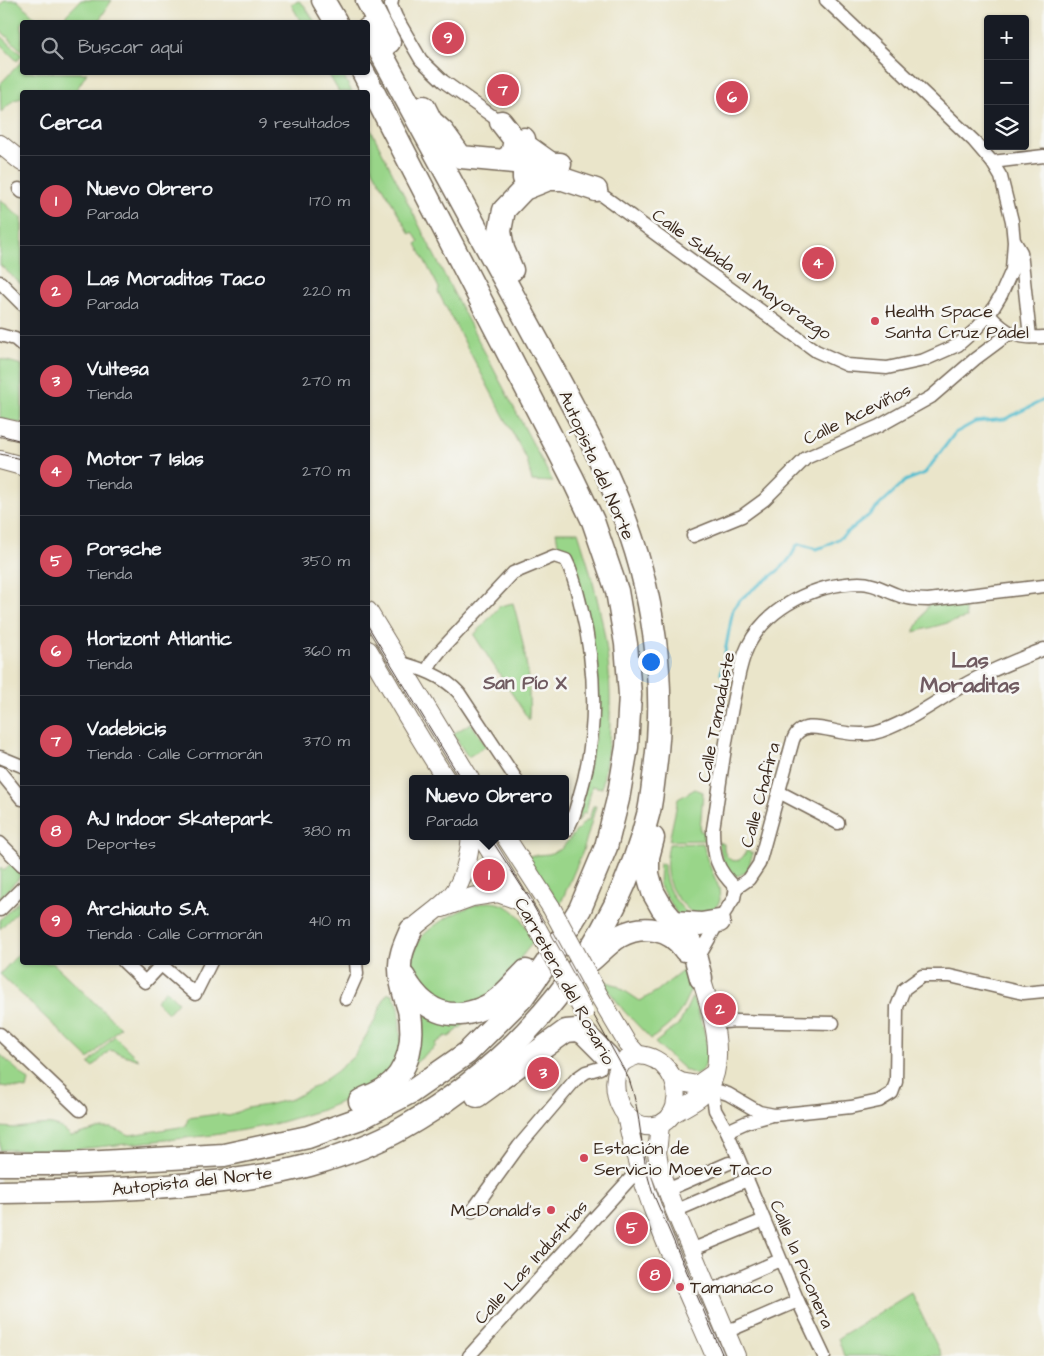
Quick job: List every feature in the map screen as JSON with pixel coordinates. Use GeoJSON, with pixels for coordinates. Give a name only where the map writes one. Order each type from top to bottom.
{"type":"FeatureCollection","features":[{"type":"Feature","properties":{"kind":"highway"},"geometry":{"type":"LineString","coordinates":[[323,0],[335,20]]}},
{"type":"Feature","properties":{"kind":"highway"},"geometry":{"type":"LineString","coordinates":[[352,0],[363,20]]}},
{"type":"Feature","properties":{"kind":"highway"},"geometry":{"type":"LineString","coordinates":[[367,0],[431,121],[443,132],[461,157],[560,164]]}},
{"type":"Feature","properties":{"kind":"highway","name":"Autopista del Norte"},"geometry":{"type":"LineString","coordinates":[[4,1194],[147,1189],[227,1181],[273,1174],[350,1152],[400,1130],[456,1094],[489,1068],[550,1006],[574,975],[620,896],[635,858],[650,808],[657,754],[660,702],[657,650],[641,569],[623,514],[586,431],[370,33]]}},
{"type":"Feature","properties":{"kind":"highway","name":"Autopista del Norte"},"geometry":{"type":"LineString","coordinates":[[0,1164],[67,1164],[224,1154],[308,1137],[361,1118],[411,1092],[467,1053],[522,998],[546,964],[580,909],[606,847],[618,798],[626,747],[630,695],[626,644],[617,591],[593,521],[572,477],[365,75]]}},
{"type":"Feature","properties":{"kind":"highway"},"geometry":{"type":"LineString","coordinates":[[501,122],[515,140],[512,154],[502,161]]}},
{"type":"Feature","properties":{"kind":"highway"},"geometry":{"type":"LineString","coordinates":[[524,139],[524,189]]}},
{"type":"Feature","properties":{"kind":"highway"},"geometry":{"type":"LineString","coordinates":[[521,310],[517,280],[503,249],[500,231],[504,210],[524,189],[549,179],[563,179],[596,190]]}},
{"type":"Feature","properties":{"kind":"highway"},"geometry":{"type":"LineString","coordinates":[[657,650],[671,669],[673,718],[668,772],[648,857],[648,874],[654,895],[662,908],[692,944],[701,968]]}},
{"type":"Feature","properties":{"kind":"highway"},"geometry":{"type":"LineString","coordinates":[[674,922],[701,924],[719,921]]}},
{"type":"Feature","properties":{"kind":"highway"},"geometry":{"type":"LineString","coordinates":[[574,975],[620,936],[643,929],[654,929],[669,934],[683,946],[701,968]]}},
{"type":"Feature","properties":{"kind":"highway"},"geometry":{"type":"LineString","coordinates":[[308,1137],[344,1109],[384,1089],[398,1076],[409,1055],[412,1036],[409,1010],[402,990],[399,968],[401,952],[411,930]]}},
{"type":"Feature","properties":{"kind":"highway"},"geometry":{"type":"LineString","coordinates":[[399,968],[410,987],[425,1004],[438,1012],[452,1014],[468,1013],[486,1007],[509,989],[527,969],[546,964]]}},
{"type":"Feature","properties":{"kind":"highway"},"geometry":{"type":"LineString","coordinates":[[400,1130],[432,1124],[463,1106],[566,1032],[577,1030],[584,1033],[608,1066]]}},
{"type":"Feature","properties":{"kind":"main road"},"geometry":{"type":"LineString","coordinates":[[0,132],[20,148]]}},
{"type":"Feature","properties":{"kind":"main road"},"geometry":{"type":"LineString","coordinates":[[0,144],[20,160]]}},
{"type":"Feature","properties":{"kind":"main road"},"geometry":{"type":"LineString","coordinates":[[0,427],[20,432]]}},
{"type":"Feature","properties":{"kind":"main road"},"geometry":{"type":"LineString","coordinates":[[0,460],[20,465]]}},
{"type":"Feature","properties":{"kind":"main road"},"geometry":{"type":"LineString","coordinates":[[370,614],[468,775]]}},
{"type":"Feature","properties":{"kind":"main road"},"geometry":{"type":"LineString","coordinates":[[370,653],[443,775]]}},
{"type":"Feature","properties":{"kind":"main road"},"geometry":{"type":"LineString","coordinates":[[411,930],[451,895],[462,879],[471,840]]}},
{"type":"Feature","properties":{"kind":"main road","name":"Carretera del Rosario"},"geometry":{"type":"LineString","coordinates":[[484,840],[523,902],[584,1012],[608,1066]]}},
{"type":"Feature","properties":{"kind":"main road","name":"Carretera del Rosario"},"geometry":{"type":"LineString","coordinates":[[508,840],[551,908],[627,1043],[638,1055]]}},
{"type":"Feature","properties":{"kind":"main road"},"geometry":{"type":"LineString","coordinates":[[434,911],[472,897],[498,893],[523,902]]}},
{"type":"Feature","properties":{"kind":"main road"},"geometry":{"type":"LineString","coordinates":[[626,1115],[641,1125],[647,1126],[666,1120],[708,1081],[718,1048],[701,968]]}},
{"type":"Feature","properties":{"kind":"main road"},"geometry":{"type":"LineString","coordinates":[[715,1356],[647,1195],[626,1115],[621,1107],[608,1066],[622,1064],[638,1055],[646,1055],[658,1060],[665,1066],[672,1078],[676,1097],[675,1106],[666,1120],[657,1153],[674,1211],[736,1356]]}},
{"type":"Feature","properties":{"kind":"main road"},"geometry":{"type":"LineString","coordinates":[[672,1078],[681,1082],[708,1081]]}},
{"type":"Feature","properties":{"kind":"street","name":"Calle Subida al Mayorazgo"},"geometry":{"type":"LineString","coordinates":[[392,0],[391,5],[396,17],[422,60],[443,81],[816,351],[847,365],[888,368],[924,360],[958,345],[989,315],[1001,295],[1012,270],[1014,242],[1012,221],[1001,177],[992,162],[974,141],[826,0]]}},
{"type":"Feature","properties":{"kind":"street"},"geometry":{"type":"LineString","coordinates":[[992,162],[1044,156]]}},
{"type":"Feature","properties":{"kind":"street"},"geometry":{"type":"LineString","coordinates":[[1014,242],[1021,252],[1030,337]]}},
{"type":"Feature","properties":{"kind":"street"},"geometry":{"type":"LineString","coordinates":[[0,282],[20,302]]}},
{"type":"Feature","properties":{"kind":"street"},"geometry":{"type":"LineString","coordinates":[[989,315],[1010,334],[1044,337]]}},
{"type":"Feature","properties":{"kind":"street","name":"Calle Aceviños"},"geometry":{"type":"LineString","coordinates":[[693,536],[742,516],[764,500],[806,458],[879,426],[931,397],[975,359],[1010,334]]}},
{"type":"Feature","properties":{"kind":"street"},"geometry":{"type":"LineString","coordinates":[[0,335],[15,339],[20,343]]}},
{"type":"Feature","properties":{"kind":"street"},"geometry":{"type":"LineString","coordinates":[[427,671],[440,651],[513,573],[554,556],[566,560],[572,572],[585,624],[592,663],[594,702],[586,779],[569,827]]}},
{"type":"Feature","properties":{"kind":"street","name":"Calle Tamaduste"},"geometry":{"type":"LineString","coordinates":[[736,888],[723,875],[714,848],[713,829],[741,664],[748,645],[772,614],[788,603],[807,595],[845,584],[871,584],[912,599],[928,600],[1044,586]]}},
{"type":"Feature","properties":{"kind":"street","name":"Calle Chafira"},"geometry":{"type":"LineString","coordinates":[[736,888],[749,879],[759,864],[795,734],[799,730],[814,727],[856,734],[875,733],[896,724],[1001,665],[1044,649]]}},
{"type":"Feature","properties":{"kind":"street"},"geometry":{"type":"LineString","coordinates":[[398,662],[427,671],[452,685],[460,693],[513,775]]}},
{"type":"Feature","properties":{"kind":"street"},"geometry":{"type":"LineString","coordinates":[[0,757],[20,762]]}},
{"type":"Feature","properties":{"kind":"street"},"geometry":{"type":"LineString","coordinates":[[0,772],[20,797]]}},
{"type":"Feature","properties":{"kind":"street"},"geometry":{"type":"LineString","coordinates":[[779,792],[838,824]]}},
{"type":"Feature","properties":{"kind":"street"},"geometry":{"type":"LineString","coordinates":[[0,843],[20,863]]}},
{"type":"Feature","properties":{"kind":"street"},"geometry":{"type":"LineString","coordinates":[[701,968],[719,921],[734,898],[736,888]]}},
{"type":"Feature","properties":{"kind":"street"},"geometry":{"type":"LineString","coordinates":[[0,910],[20,890]]}},
{"type":"Feature","properties":{"kind":"street"},"geometry":{"type":"LineString","coordinates":[[127,965],[144,982],[159,965]]}},
{"type":"Feature","properties":{"kind":"street"},"geometry":{"type":"LineString","coordinates":[[161,965],[195,994],[209,965]]}},
{"type":"Feature","properties":{"kind":"street"},"geometry":{"type":"LineString","coordinates":[[346,999],[357,974],[356,965]]}},
{"type":"Feature","properties":{"kind":"street"},"geometry":{"type":"LineString","coordinates":[[727,1131],[747,1122],[774,1115],[852,1107],[879,1101],[892,1094],[896,1082],[897,1007],[904,989],[922,976],[950,976],[1023,993],[1044,991]]}},
{"type":"Feature","properties":{"kind":"street"},"geometry":{"type":"LineString","coordinates":[[713,1023],[736,1021],[833,1023]]}},
{"type":"Feature","properties":{"kind":"street"},"geometry":{"type":"LineString","coordinates":[[0,1034],[80,1110]]}},
{"type":"Feature","properties":{"kind":"street"},"geometry":{"type":"LineString","coordinates":[[472,1212],[519,1146],[576,1079],[586,1072],[608,1066]]}},
{"type":"Feature","properties":{"kind":"street"},"geometry":{"type":"LineString","coordinates":[[708,1081],[723,1080],[728,1094]]}},
{"type":"Feature","properties":{"kind":"street"},"geometry":{"type":"LineString","coordinates":[[708,1081],[759,1112],[774,1115]]}},
{"type":"Feature","properties":{"kind":"street","name":"Calle la Piconera"},"geometry":{"type":"LineString","coordinates":[[708,1081],[715,1110],[727,1131],[780,1260],[824,1356]]}},
{"type":"Feature","properties":{"kind":"street"},"geometry":{"type":"LineString","coordinates":[[667,1190],[729,1162]]}},
{"type":"Feature","properties":{"kind":"street","name":"Calle Las Industrias"},"geometry":{"type":"LineString","coordinates":[[468,1356],[639,1169]]}},
{"type":"Feature","properties":{"kind":"street"},"geometry":{"type":"LineString","coordinates":[[674,1211],[747,1180]]}},
{"type":"Feature","properties":{"kind":"street"},"geometry":{"type":"LineString","coordinates":[[691,1250],[764,1220]]}},
{"type":"Feature","properties":{"kind":"street"},"geometry":{"type":"LineString","coordinates":[[709,1291],[780,1260]]}},
{"type":"Feature","properties":{"kind":"street"},"geometry":{"type":"LineString","coordinates":[[726,1332],[798,1301]]}},
{"type":"Feature","properties":{"kind":"green space"},"geometry":{"type":"Polygon","coordinates":[[[5,0],[17,0],[38,20],[20,20],[20,49],[0,30],[0,5],[5,0]]]}},
{"type":"Feature","properties":{"kind":"green space"},"geometry":{"type":"Polygon","coordinates":[[[81,0],[112,0],[99,20],[61,20],[81,0]]]}},
{"type":"Feature","properties":{"kind":"green space"},"geometry":{"type":"Polygon","coordinates":[[[299,1],[304,5],[314,20],[300,20],[291,4],[299,1]]]}},
{"type":"Feature","properties":{"kind":"green space"},"geometry":{"type":"Polygon","coordinates":[[[0,35],[20,53],[20,57],[17,61],[0,44],[0,35]]]}},
{"type":"Feature","properties":{"kind":"green space"},"geometry":{"type":"Polygon","coordinates":[[[20,63],[20,75],[86,75],[76,90],[20,90],[20,98],[14,100],[1,112],[0,84],[20,63]]]}},
{"type":"Feature","properties":{"kind":"green space"},"geometry":{"type":"Polygon","coordinates":[[[329,75],[343,75],[351,90],[338,90],[329,75]]]}},
{"type":"Feature","properties":{"kind":"green space"},"geometry":{"type":"Polygon","coordinates":[[[370,128],[452,290],[553,482],[532,481],[527,460],[438,292],[439,288],[416,244],[419,242],[413,232],[410,234],[370,164],[370,128]]]}},
{"type":"Feature","properties":{"kind":"green space"},"geometry":{"type":"Polygon","coordinates":[[[0,199],[20,216],[20,283],[0,265],[0,199]]]}},
{"type":"Feature","properties":{"kind":"green space"},"geometry":{"type":"Polygon","coordinates":[[[0,359],[20,364],[20,423],[0,418],[0,359]]]}},
{"type":"Feature","properties":{"kind":"green space"},"geometry":{"type":"Polygon","coordinates":[[[556,532],[578,532],[603,624],[609,670],[610,728],[602,788],[592,786],[586,813],[583,813],[577,823],[596,733],[574,563],[566,552],[559,549],[556,532]]]}},
{"type":"Feature","properties":{"kind":"green space"},"geometry":{"type":"Polygon","coordinates":[[[963,601],[966,618],[914,632],[929,604],[963,601]]]}},
{"type":"Feature","properties":{"kind":"green space"},"geometry":{"type":"Polygon","coordinates":[[[513,603],[526,661],[529,690],[529,720],[474,635],[500,606],[513,603]]]}},
{"type":"Feature","properties":{"kind":"green space"},"geometry":{"type":"Polygon","coordinates":[[[471,723],[486,746],[468,757],[453,734],[471,723]]]}},
{"type":"Feature","properties":{"kind":"green space"},"geometry":{"type":"Polygon","coordinates":[[[695,789],[703,792],[700,831],[706,832],[706,840],[669,841],[678,799],[695,789]]]}},
{"type":"Feature","properties":{"kind":"green space"},"geometry":{"type":"Polygon","coordinates":[[[593,806],[596,806],[583,851],[560,905],[526,856],[549,854],[561,849],[586,820],[589,820],[593,806]]]}},
{"type":"Feature","properties":{"kind":"green space"},"geometry":{"type":"Polygon","coordinates":[[[718,842],[724,844],[726,855],[732,860],[740,859],[746,851],[753,853],[747,872],[737,876],[727,875],[718,842]]]}},
{"type":"Feature","properties":{"kind":"green space"},"geometry":{"type":"Polygon","coordinates":[[[703,843],[707,859],[719,888],[720,900],[711,912],[697,917],[680,901],[670,885],[667,856],[669,844],[703,843]]]}},
{"type":"Feature","properties":{"kind":"green space"},"geometry":{"type":"Polygon","coordinates":[[[11,863],[20,873],[20,877],[0,898],[0,867],[4,871],[11,863]]]}},
{"type":"Feature","properties":{"kind":"green space"},"geometry":{"type":"Polygon","coordinates":[[[660,863],[664,865],[666,882],[673,896],[695,920],[677,914],[659,885],[660,863]]]}},
{"type":"Feature","properties":{"kind":"green space"},"geometry":{"type":"Polygon","coordinates":[[[20,899],[20,909],[0,929],[0,920],[20,899]]]}},
{"type":"Feature","properties":{"kind":"green space"},"geometry":{"type":"Polygon","coordinates":[[[488,902],[505,906],[517,914],[534,941],[499,985],[482,999],[454,1006],[426,997],[413,973],[412,964],[413,955],[420,939],[434,926],[451,915],[488,902]]]}},
{"type":"Feature","properties":{"kind":"green space"},"geometry":{"type":"Polygon","coordinates":[[[20,952],[20,965],[55,965],[120,1027],[89,1059],[0,974],[20,952]]]}},
{"type":"Feature","properties":{"kind":"green space"},"geometry":{"type":"Polygon","coordinates":[[[685,969],[691,989],[687,998],[680,1012],[651,1039],[624,1011],[601,980],[616,985],[640,1001],[657,991],[685,969]]]}},
{"type":"Feature","properties":{"kind":"green space"},"geometry":{"type":"Polygon","coordinates":[[[166,990],[178,1002],[168,1013],[156,1001],[166,990]]]}},
{"type":"Feature","properties":{"kind":"green space"},"geometry":{"type":"Polygon","coordinates":[[[389,993],[393,994],[399,1007],[401,1049],[387,1076],[350,1098],[322,1110],[271,1125],[214,1135],[78,1149],[0,1150],[0,1127],[16,1128],[45,1124],[59,1127],[71,1136],[102,1128],[112,1128],[130,1135],[186,1126],[188,1118],[218,1114],[229,1116],[246,1108],[292,1099],[316,1086],[354,1056],[373,1024],[386,995],[389,993]]]}},
{"type":"Feature","properties":{"kind":"green space"},"geometry":{"type":"Polygon","coordinates":[[[692,997],[703,1027],[707,1051],[703,1069],[695,1074],[685,1070],[655,1043],[680,1023],[692,997]]]}},
{"type":"Feature","properties":{"kind":"green space"},"geometry":{"type":"Polygon","coordinates":[[[413,1009],[465,1024],[449,1037],[446,1036],[435,1044],[436,1046],[408,1069],[413,1009]]]}},
{"type":"Feature","properties":{"kind":"green space"},"geometry":{"type":"Polygon","coordinates":[[[114,1036],[139,1060],[110,1050],[93,1067],[89,1064],[114,1036]]]}},
{"type":"Feature","properties":{"kind":"green space"},"geometry":{"type":"Polygon","coordinates":[[[0,1054],[29,1081],[27,1089],[0,1086],[0,1054]]]}},
{"type":"Feature","properties":{"kind":"green space"},"geometry":{"type":"Polygon","coordinates":[[[911,1293],[942,1356],[844,1356],[838,1338],[911,1293]]]}},
{"type":"Feature","properties":{"kind":"waterway"},"geometry":{"type":"LineString","coordinates":[[721,674],[733,609],[748,593],[776,573],[791,556],[796,546],[800,544],[816,549],[840,538],[868,516],[905,481],[925,473],[955,433],[975,422],[1005,419],[1044,400]]}},
{"type":"Feature","properties":{"kind":"tram line"},"geometry":{"type":"LineString","coordinates":[[0,435],[20,440]]}},
{"type":"Feature","properties":{"kind":"tram line"},"geometry":{"type":"LineString","coordinates":[[0,454],[20,459]]}},
{"type":"Feature","properties":{"kind":"tram line"},"geometry":{"type":"LineString","coordinates":[[370,629],[459,775]]}},
{"type":"Feature","properties":{"kind":"tram line"},"geometry":{"type":"LineString","coordinates":[[492,840],[529,898],[629,1079],[652,1191],[723,1356]]}},
{"type":"Feature","properties":{"kind":"place","name":"Archiauto S.A."},"geometry":{"type":"Point","coordinates":[448,38]}},
{"type":"Feature","properties":{"kind":"place","name":"Vadebicis"},"geometry":{"type":"Point","coordinates":[503,90]}},
{"type":"Feature","properties":{"kind":"place","name":"Horizont Atlantic"},"geometry":{"type":"Point","coordinates":[732,97]}},
{"type":"Feature","properties":{"kind":"place","name":"Motor 7 Islas"},"geometry":{"type":"Point","coordinates":[818,263]}},
{"type":"Feature","properties":{"kind":"place","name":"Health Space Santa Cruz Pádel"},"geometry":{"type":"Point","coordinates":[875,321]}},
{"type":"Feature","properties":{"kind":"place","name":"Nuevo Obrero"},"geometry":{"type":"Point","coordinates":[489,875]}},
{"type":"Feature","properties":{"kind":"place","name":"Las Moraditas Taco"},"geometry":{"type":"Point","coordinates":[720,1009]}},
{"type":"Feature","properties":{"kind":"place","name":"Vultesa"},"geometry":{"type":"Point","coordinates":[543,1073]}},
{"type":"Feature","properties":{"kind":"place","name":"Estación de Servicio Moeve Taco"},"geometry":{"type":"Point","coordinates":[584,1158]}},
{"type":"Feature","properties":{"kind":"place","name":"McDonald's"},"geometry":{"type":"Point","coordinates":[551,1210]}},
{"type":"Feature","properties":{"kind":"place","name":"Porsche"},"geometry":{"type":"Point","coordinates":[632,1228]}},
{"type":"Feature","properties":{"kind":"place","name":"AJ Indoor Skatepark"},"geometry":{"type":"Point","coordinates":[655,1275]}},
{"type":"Feature","properties":{"kind":"place","name":"Tamanaco"},"geometry":{"type":"Point","coordinates":[680,1287]}},
{"type":"Feature","properties":{"kind":"district","name":"Las Moraditas"},"geometry":{"type":"Point","coordinates":[970,672]}},
{"type":"Feature","properties":{"kind":"district","name":"San Pío X"},"geometry":{"type":"Point","coordinates":[525,682]}}]}
